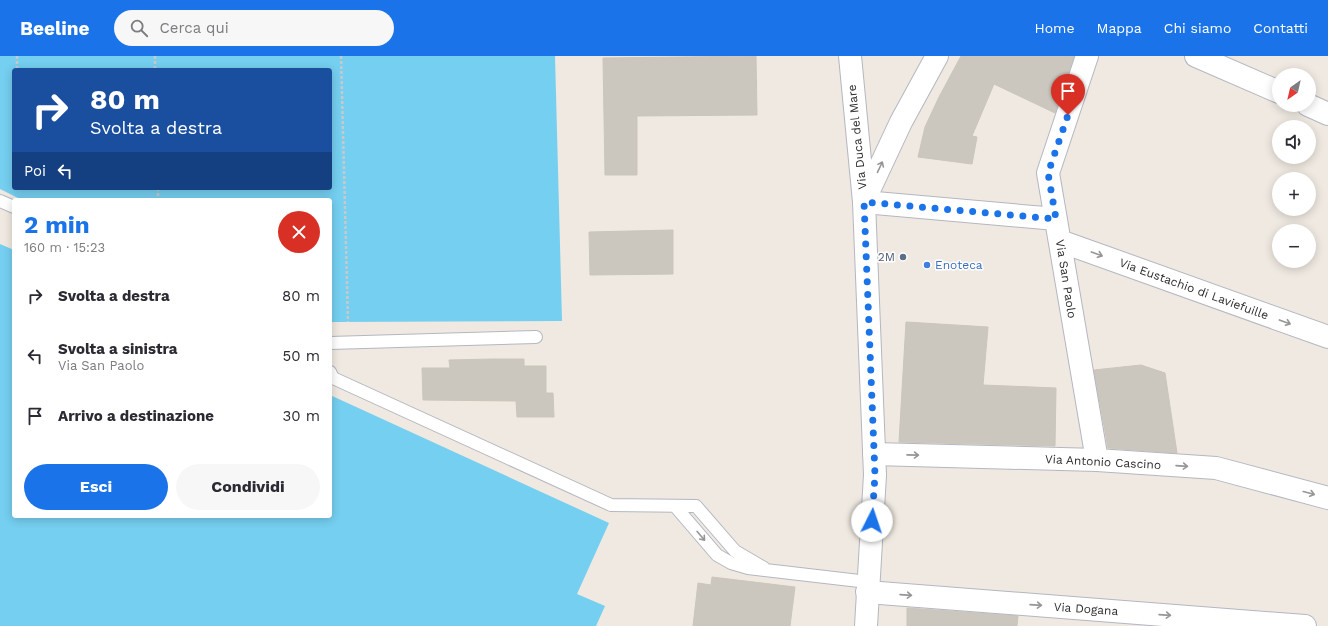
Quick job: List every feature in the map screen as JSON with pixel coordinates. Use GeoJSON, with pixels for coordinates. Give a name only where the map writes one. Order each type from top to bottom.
{"type":"FeatureCollection","features":[{"type":"Feature","properties":{"kind":"street","name":"Via Duca del Mare"},"geometry":{"type":"LineString","coordinates":[[850,56],[864,202],[875,475],[866,626]]}},
{"type":"Feature","properties":{"kind":"street"},"geometry":{"type":"LineString","coordinates":[[937,56],[901,122],[864,202],[1056,219]]}},
{"type":"Feature","properties":{"kind":"street","name":"Via San Paolo"},"geometry":{"type":"LineString","coordinates":[[1086,56],[1048,173],[1097,460]]}},
{"type":"Feature","properties":{"kind":"street"},"geometry":{"type":"LineString","coordinates":[[1196,56],[1272,89]]}},
{"type":"Feature","properties":{"kind":"street"},"geometry":{"type":"LineString","coordinates":[[1316,109],[1328,114]]}},
{"type":"Feature","properties":{"kind":"street","name":"Via Eustachio di Laviefuille"},"geometry":{"type":"LineString","coordinates":[[1060,241],[1328,337]]}},
{"type":"Feature","properties":{"kind":"street","name":"Via Antonio Cascino"},"geometry":{"type":"LineString","coordinates":[[874,454],[1097,460],[1216,468],[1328,498]]}},
{"type":"Feature","properties":{"kind":"street","name":"Via Dogana"},"geometry":{"type":"LineString","coordinates":[[868,587],[1305,626]]}},
{"type":"Feature","properties":{"kind":"lane"},"geometry":{"type":"LineString","coordinates":[[0,201],[12,206]]}},
{"type":"Feature","properties":{"kind":"lane"},"geometry":{"type":"LineString","coordinates":[[332,343],[536,337]]}},
{"type":"Feature","properties":{"kind":"lane"},"geometry":{"type":"LineString","coordinates":[[332,376],[333,378],[611,505],[696,506],[735,551],[764,568]]}},
{"type":"Feature","properties":{"kind":"lane"},"geometry":{"type":"LineString","coordinates":[[675,506],[717,555],[731,563],[748,568],[764,568],[868,587]]}},
{"type":"Feature","properties":{"kind":"path"},"geometry":{"type":"LineString","coordinates":[[17,56],[17,68]]}},
{"type":"Feature","properties":{"kind":"path"},"geometry":{"type":"LineString","coordinates":[[155,56],[155,68]]}},
{"type":"Feature","properties":{"kind":"path"},"geometry":{"type":"LineString","coordinates":[[340,56],[348,322]]}},
{"type":"Feature","properties":{"kind":"water"},"geometry":{"type":"Polygon","coordinates":[[[0,56],[555,56],[562,321],[332,322],[332,198],[18,198],[0,189],[0,56]]]}},
{"type":"Feature","properties":{"kind":"water"},"geometry":{"type":"Polygon","coordinates":[[[0,244],[12,249],[12,518],[332,518],[332,396],[609,523],[577,594],[605,606],[596,626],[0,626],[0,244]]]}},
{"type":"Feature","properties":{"kind":"building"},"geometry":{"type":"Polygon","coordinates":[[[756,56],[757,115],[637,116],[637,175],[605,175],[603,58],[756,56]]]}},
{"type":"Feature","properties":{"kind":"building"},"geometry":{"type":"Polygon","coordinates":[[[961,56],[1074,56],[1055,113],[994,84],[972,136],[977,137],[972,164],[918,157],[925,127],[961,56]]]}},
{"type":"Feature","properties":{"kind":"building"},"geometry":{"type":"Polygon","coordinates":[[[673,230],[673,274],[590,275],[589,232],[673,230]]]}},
{"type":"Feature","properties":{"kind":"building"},"geometry":{"type":"Polygon","coordinates":[[[906,322],[988,327],[983,385],[1056,388],[1055,446],[899,442],[906,322]]]}},
{"type":"Feature","properties":{"kind":"building"},"geometry":{"type":"Polygon","coordinates":[[[524,359],[524,366],[546,366],[546,393],[553,393],[554,417],[517,417],[516,401],[423,400],[422,368],[450,368],[449,360],[524,359]]]}},
{"type":"Feature","properties":{"kind":"building"},"geometry":{"type":"Polygon","coordinates":[[[1141,365],[1165,373],[1177,453],[1108,448],[1094,370],[1141,365]]]}},
{"type":"Feature","properties":{"kind":"building"},"geometry":{"type":"Polygon","coordinates":[[[712,577],[795,587],[790,626],[693,626],[698,583],[711,585],[712,577]]]}},
{"type":"Feature","properties":{"kind":"building"},"geometry":{"type":"Polygon","coordinates":[[[907,608],[1018,616],[1017,626],[907,626],[907,608]]]}},
{"type":"Feature","properties":{"kind":"place","name":"2M"},"geometry":{"type":"Point","coordinates":[903,257]}},
{"type":"Feature","properties":{"kind":"place","name":"Enoteca"},"geometry":{"type":"Point","coordinates":[927,265]}},
{"type":"Feature","properties":{"kind":"route"},"geometry":{"type":"LineString","coordinates":[[872,521],[875,475],[865,257],[864,202],[1056,219],[1048,173],[1068,115]]}}]}
